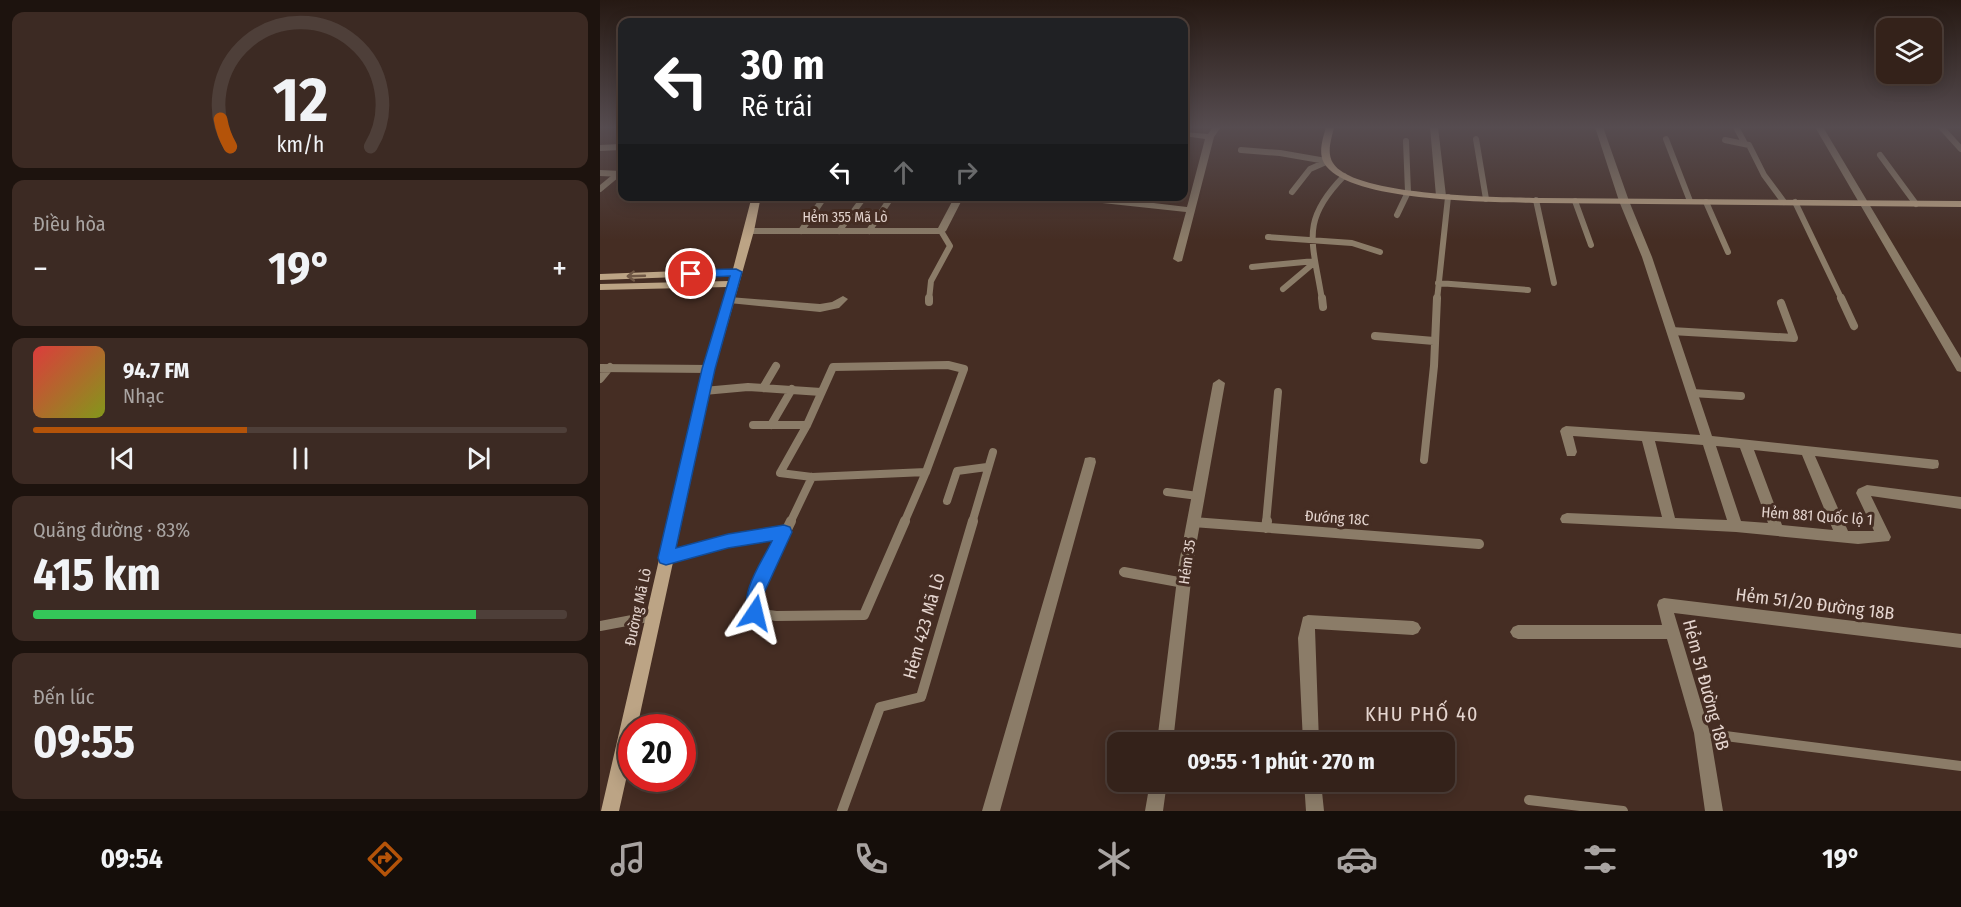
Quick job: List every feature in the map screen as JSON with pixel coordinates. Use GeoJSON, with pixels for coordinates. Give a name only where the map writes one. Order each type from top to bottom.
{"type":"FeatureCollection","features":[{"type":"Feature","properties":{"kind":"main road"},"geometry":{"type":"LineString","coordinates":[[1331,165],[1344,176],[1359,183],[1408,192],[1486,199],[1961,204]]}},
{"type":"Feature","properties":{"kind":"main road","name":"Đường Mã Lò"},"geometry":{"type":"LineString","coordinates":[[610,811],[709,369],[750,231],[756,201]]}},
{"type":"Feature","properties":{"kind":"main road"},"geometry":{"type":"LineString","coordinates":[[600,277],[735,278]]}},
{"type":"Feature","properties":{"kind":"main road"},"geometry":{"type":"LineString","coordinates":[[600,287],[735,278]]}},
{"type":"Feature","properties":{"kind":"street"},"geometry":{"type":"LineString","coordinates":[[1178,259],[1202,165]]}},
{"type":"Feature","properties":{"kind":"street"},"geometry":{"type":"LineString","coordinates":[[1440,165],[1444,196]]}},
{"type":"Feature","properties":{"kind":"street"},"geometry":{"type":"LineString","coordinates":[[1612,165],[1647,257],[1736,526]]}},
{"type":"Feature","properties":{"kind":"street"},"geometry":{"type":"LineString","coordinates":[[1843,165],[1961,368]]}},
{"type":"Feature","properties":{"kind":"street"},"geometry":{"type":"LineString","coordinates":[[600,173],[618,174]]}},
{"type":"Feature","properties":{"kind":"street"},"geometry":{"type":"LineString","coordinates":[[941,231],[957,201]]}},
{"type":"Feature","properties":{"kind":"street"},"geometry":{"type":"LineString","coordinates":[[1110,201],[1189,210]]}},
{"type":"Feature","properties":{"kind":"street","name":"Hẻm 355 Mã Lò"},"geometry":{"type":"LineString","coordinates":[[750,231],[941,231]]}},
{"type":"Feature","properties":{"kind":"street"},"geometry":{"type":"LineString","coordinates":[[729,300],[820,308],[835,305],[843,299]]}},
{"type":"Feature","properties":{"kind":"street","name":"Hẻm 35"},"geometry":{"type":"LineString","coordinates":[[1166,732],[1184,583],[1219,383]]}},
{"type":"Feature","properties":{"kind":"street"},"geometry":{"type":"LineString","coordinates":[[1570,452],[1566,431],[1708,440],[1933,464]]}},
{"type":"Feature","properties":{"kind":"street"},"geometry":{"type":"LineString","coordinates":[[1567,519],[1670,523],[1647,436]]}},
{"type":"Feature","properties":{"kind":"street"},"geometry":{"type":"LineString","coordinates":[[1744,444],[1778,531]]}},
{"type":"Feature","properties":{"kind":"street"},"geometry":{"type":"LineString","coordinates":[[1806,450],[1843,536]]}},
{"type":"Feature","properties":{"kind":"street"},"geometry":{"type":"LineString","coordinates":[[991,811],[1090,462]]}},
{"type":"Feature","properties":{"kind":"street","name":"Hẻm 881 Quốc lộ 1"},"geometry":{"type":"LineString","coordinates":[[1670,523],[1884,537],[1863,493],[1867,490],[1961,504]]}},
{"type":"Feature","properties":{"kind":"street","name":"Hẻm 51 Đường 18B"},"geometry":{"type":"LineString","coordinates":[[1664,605],[1702,733],[1714,811]]}},
{"type":"Feature","properties":{"kind":"street","name":"Hẻm 51/20 Đường 18B"},"geometry":{"type":"LineString","coordinates":[[1664,605],[1961,641]]}},
{"type":"Feature","properties":{"kind":"street"},"geometry":{"type":"LineString","coordinates":[[1311,732],[1306,638],[1308,622],[1413,628]]}},
{"type":"Feature","properties":{"kind":"street"},"geometry":{"type":"LineString","coordinates":[[1518,632],[1672,632]]}},
{"type":"Feature","properties":{"kind":"street"},"geometry":{"type":"LineString","coordinates":[[1154,811],[1157,792]]}},
{"type":"Feature","properties":{"kind":"street"},"geometry":{"type":"LineString","coordinates":[[1314,792],[1315,811]]}},
{"type":"Feature","properties":{"kind":"lane"},"geometry":{"type":"LineString","coordinates":[[1292,192],[1310,169],[1318,165]]}},
{"type":"Feature","properties":{"kind":"lane"},"geometry":{"type":"LineString","coordinates":[[1397,215],[1408,192],[1407,165]]}},
{"type":"Feature","properties":{"kind":"lane"},"geometry":{"type":"LineString","coordinates":[[1480,165],[1486,199]]}},
{"type":"Feature","properties":{"kind":"lane"},"geometry":{"type":"LineString","coordinates":[[1676,165],[1690,201]]}},
{"type":"Feature","properties":{"kind":"lane"},"geometry":{"type":"LineString","coordinates":[[1760,165],[1764,175],[1784,202]]}},
{"type":"Feature","properties":{"kind":"lane"},"geometry":{"type":"LineString","coordinates":[[1887,165],[1916,204]]}},
{"type":"Feature","properties":{"kind":"lane"},"geometry":{"type":"LineString","coordinates":[[600,189],[618,176]]}},
{"type":"Feature","properties":{"kind":"lane"},"geometry":{"type":"LineString","coordinates":[[1323,307],[1311,239],[1315,211],[1327,191],[1344,176]]}},
{"type":"Feature","properties":{"kind":"lane"},"geometry":{"type":"LineString","coordinates":[[1424,460],[1444,196]]}},
{"type":"Feature","properties":{"kind":"lane"},"geometry":{"type":"LineString","coordinates":[[1536,200],[1554,283]]}},
{"type":"Feature","properties":{"kind":"lane"},"geometry":{"type":"LineString","coordinates":[[801,231],[822,201]]}},
{"type":"Feature","properties":{"kind":"lane"},"geometry":{"type":"LineString","coordinates":[[839,231],[861,201]]}},
{"type":"Feature","properties":{"kind":"lane"},"geometry":{"type":"LineString","coordinates":[[869,231],[889,201]]}},
{"type":"Feature","properties":{"kind":"lane"},"geometry":{"type":"LineString","coordinates":[[1575,201],[1591,245]]}},
{"type":"Feature","properties":{"kind":"lane"},"geometry":{"type":"LineString","coordinates":[[1706,202],[1728,252]]}},
{"type":"Feature","properties":{"kind":"lane"},"geometry":{"type":"LineString","coordinates":[[1795,202],[1854,326]]}},
{"type":"Feature","properties":{"kind":"lane"},"geometry":{"type":"LineString","coordinates":[[929,302],[931,281],[950,246],[941,231]]}},
{"type":"Feature","properties":{"kind":"lane"},"geometry":{"type":"LineString","coordinates":[[1269,237],[1352,243],[1380,252]]}},
{"type":"Feature","properties":{"kind":"lane"},"geometry":{"type":"LineString","coordinates":[[1252,267],[1315,261]]}},
{"type":"Feature","properties":{"kind":"lane"},"geometry":{"type":"LineString","coordinates":[[1283,289],[1315,261]]}},
{"type":"Feature","properties":{"kind":"lane"},"geometry":{"type":"LineString","coordinates":[[1438,283],[1528,290]]}},
{"type":"Feature","properties":{"kind":"lane"},"geometry":{"type":"LineString","coordinates":[[1671,331],[1794,338],[1780,303]]}},
{"type":"Feature","properties":{"kind":"lane"},"geometry":{"type":"LineString","coordinates":[[1375,336],[1434,341]]}},
{"type":"Feature","properties":{"kind":"lane"},"geometry":{"type":"LineString","coordinates":[[812,477],[756,593],[755,613],[776,616],[864,615],[926,471],[964,369],[948,365],[833,367],[807,425],[780,473],[812,477],[926,471]]}},
{"type":"Feature","properties":{"kind":"lane"},"geometry":{"type":"LineString","coordinates":[[763,388],[776,366]]}},
{"type":"Feature","properties":{"kind":"lane"},"geometry":{"type":"LineString","coordinates":[[600,379],[610,367]]}},
{"type":"Feature","properties":{"kind":"lane"},"geometry":{"type":"LineString","coordinates":[[600,368],[709,369]]}},
{"type":"Feature","properties":{"kind":"lane"},"geometry":{"type":"LineString","coordinates":[[704,391],[763,388],[821,392]]}},
{"type":"Feature","properties":{"kind":"lane"},"geometry":{"type":"LineString","coordinates":[[771,425],[792,389]]}},
{"type":"Feature","properties":{"kind":"lane"},"geometry":{"type":"LineString","coordinates":[[1266,528],[1278,392]]}},
{"type":"Feature","properties":{"kind":"lane"},"geometry":{"type":"LineString","coordinates":[[1692,393],[1741,396]]}},
{"type":"Feature","properties":{"kind":"lane"},"geometry":{"type":"LineString","coordinates":[[753,425],[807,425]]}},
{"type":"Feature","properties":{"kind":"lane","name":"Hẻm 423 Mã Lò"},"geometry":{"type":"LineString","coordinates":[[842,811],[880,707],[921,697],[993,452]]}},
{"type":"Feature","properties":{"kind":"lane"},"geometry":{"type":"LineString","coordinates":[[946,501],[957,471],[987,467]]}},
{"type":"Feature","properties":{"kind":"lane"},"geometry":{"type":"LineString","coordinates":[[1167,492],[1198,496]]}},
{"type":"Feature","properties":{"kind":"lane","name":"Đướng 18C"},"geometry":{"type":"LineString","coordinates":[[1194,522],[1479,544]]}},
{"type":"Feature","properties":{"kind":"lane"},"geometry":{"type":"LineString","coordinates":[[666,558],[728,541],[784,532]]}},
{"type":"Feature","properties":{"kind":"lane"},"geometry":{"type":"LineString","coordinates":[[1124,572],[1184,583]]}},
{"type":"Feature","properties":{"kind":"lane"},"geometry":{"type":"LineString","coordinates":[[600,626],[653,616]]}},
{"type":"Feature","properties":{"kind":"lane"},"geometry":{"type":"LineString","coordinates":[[1702,733],[1961,766]]}},
{"type":"Feature","properties":{"kind":"lane"},"geometry":{"type":"LineString","coordinates":[[1529,800],[1623,811]]}},
{"type":"Feature","properties":{"kind":"district","name":"KHU PHỐ 40"},"geometry":{"type":"Point","coordinates":[1422,714]}},
{"type":"Feature","properties":{"kind":"route"},"geometry":{"type":"LineString","coordinates":[[691,274],[736,272],[709,369],[666,558],[728,541],[784,532],[756,593],[755,613]]}}]}
